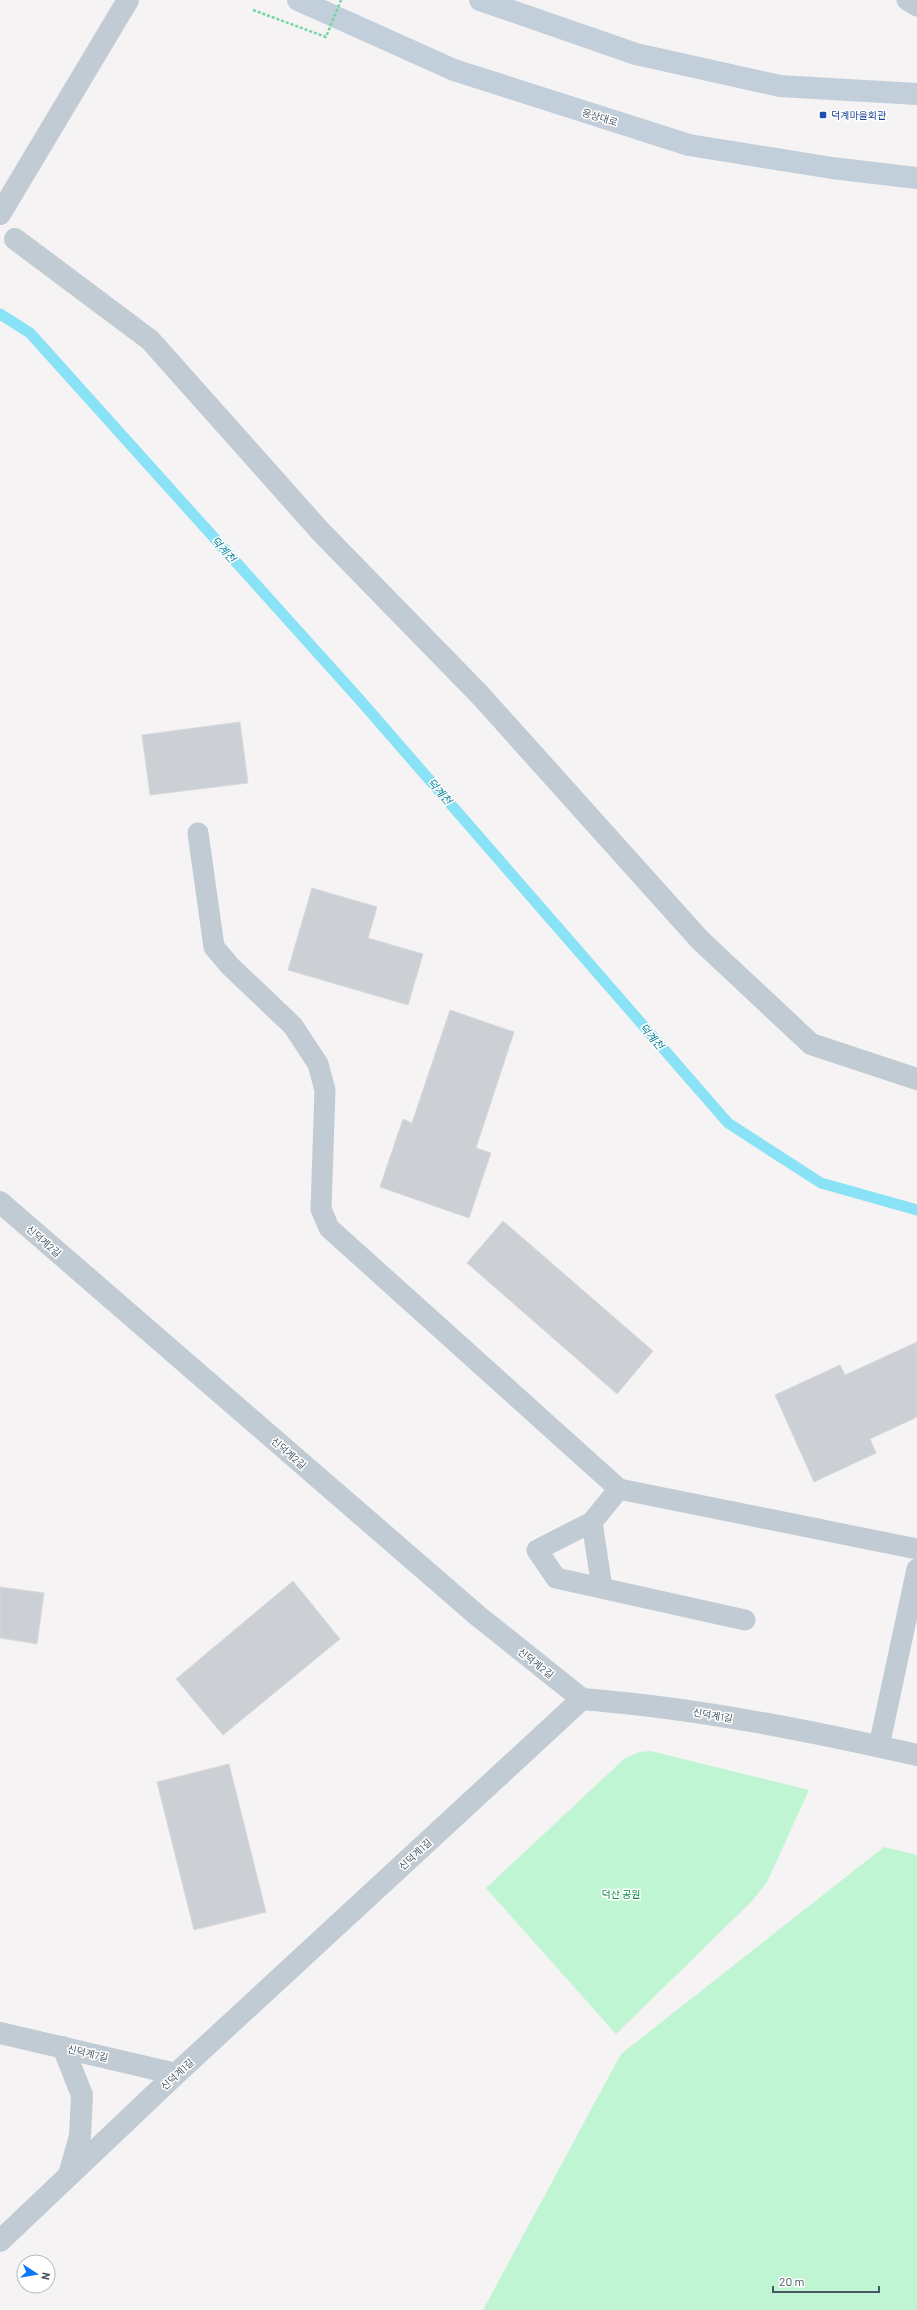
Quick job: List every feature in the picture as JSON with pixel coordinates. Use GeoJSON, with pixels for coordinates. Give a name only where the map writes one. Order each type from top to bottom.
{"type":"FeatureCollection","features":[{"type":"Feature","properties":{"kind":"main road","name":"웅상대로"},"geometry":{"type":"LineString","coordinates":[[298,0],[454,70],[688,145],[832,168],[917,178]]}},
{"type":"Feature","properties":{"kind":"main road"},"geometry":{"type":"LineString","coordinates":[[480,0],[511,13],[636,54],[780,86],[917,94]]}},
{"type":"Feature","properties":{"kind":"street"},"geometry":{"type":"LineString","coordinates":[[0,214],[128,0]]}},
{"type":"Feature","properties":{"kind":"street"},"geometry":{"type":"LineString","coordinates":[[15,239],[150,340],[321,532],[480,695],[700,940],[811,1044],[917,1079]]}},
{"type":"Feature","properties":{"kind":"street","name":"신덕계2길"},"geometry":{"type":"LineString","coordinates":[[0,1202],[478,1616],[582,1699]]}},
{"type":"Feature","properties":{"kind":"street","name":"신덕계1길"},"geometry":{"type":"LineString","coordinates":[[0,2241],[176,2074],[582,1699],[650,1704],[796,1729],[917,1755]]}},
{"type":"Feature","properties":{"kind":"street","name":"신덕계7길"},"geometry":{"type":"LineString","coordinates":[[0,2033],[176,2074]]}},
{"type":"Feature","properties":{"kind":"street"},"geometry":{"type":"LineString","coordinates":[[63,2048],[82,2095],[80,2136],[69,2176]]}},
{"type":"Feature","properties":{"kind":"lane"},"geometry":{"type":"LineString","coordinates":[[907,0],[917,6]]}},
{"type":"Feature","properties":{"kind":"lane"},"geometry":{"type":"LineString","coordinates":[[198,833],[214,947],[230,966],[293,1026],[318,1064],[325,1090],[321,1209],[328,1228],[619,1489],[917,1549]]}},
{"type":"Feature","properties":{"kind":"lane"},"geometry":{"type":"LineString","coordinates":[[619,1489],[592,1522],[536,1550],[556,1578],[745,1620]]}},
{"type":"Feature","properties":{"kind":"lane"},"geometry":{"type":"LineString","coordinates":[[592,1522],[602,1588]]}},
{"type":"Feature","properties":{"kind":"lane"},"geometry":{"type":"LineString","coordinates":[[880,1746],[917,1569]]}},
{"type":"Feature","properties":{"kind":"path"},"geometry":{"type":"LineString","coordinates":[[253,10],[326,37],[341,0]]}},
{"type":"Feature","properties":{"kind":"green space","name":"덕산 공원"},"geometry":{"type":"Polygon","coordinates":[[[651,1751],[809,1790],[767,1882],[752,1901],[616,2034],[486,1888],[625,1758],[640,1752],[651,1751]]]}},
{"type":"Feature","properties":{"kind":"green space"},"geometry":{"type":"Polygon","coordinates":[[[884,1847],[917,1855],[917,2310],[483,2310],[621,2054],[884,1847]]]}},
{"type":"Feature","properties":{"kind":"building"},"geometry":{"type":"Polygon","coordinates":[[[240,722],[248,783],[150,795],[142,735],[240,722]]]}},
{"type":"Feature","properties":{"kind":"building"},"geometry":{"type":"Polygon","coordinates":[[[312,888],[377,907],[368,938],[423,954],[408,1005],[288,970],[312,888]]]}},
{"type":"Feature","properties":{"kind":"building"},"geometry":{"type":"Polygon","coordinates":[[[450,1010],[514,1032],[476,1148],[491,1153],[469,1218],[380,1187],[403,1119],[412,1123],[450,1010]]]}},
{"type":"Feature","properties":{"kind":"building"},"geometry":{"type":"Polygon","coordinates":[[[503,1221],[653,1351],[617,1394],[467,1263],[503,1221]]]}},
{"type":"Feature","properties":{"kind":"building"},"geometry":{"type":"Polygon","coordinates":[[[917,1342],[917,1417],[870,1439],[876,1453],[814,1482],[775,1395],[840,1365],[845,1375],[917,1342]]]}},
{"type":"Feature","properties":{"kind":"building"},"geometry":{"type":"Polygon","coordinates":[[[293,1581],[340,1639],[223,1735],[176,1679],[293,1581]]]}},
{"type":"Feature","properties":{"kind":"building"},"geometry":{"type":"Polygon","coordinates":[[[0,1587],[44,1593],[37,1644],[0,1638],[0,1587]]]}},
{"type":"Feature","properties":{"kind":"building"},"geometry":{"type":"Polygon","coordinates":[[[229,1764],[266,1912],[194,1930],[157,1782],[229,1764]]]}},
{"type":"Feature","properties":{"kind":"waterway","name":"덕계천"},"geometry":{"type":"LineString","coordinates":[[0,314],[30,333],[360,700],[728,1123],[821,1183],[917,1210]]}},
{"type":"Feature","properties":{"kind":"place","name":"덕계마을회관"},"geometry":{"type":"Point","coordinates":[823,115]}}]}
